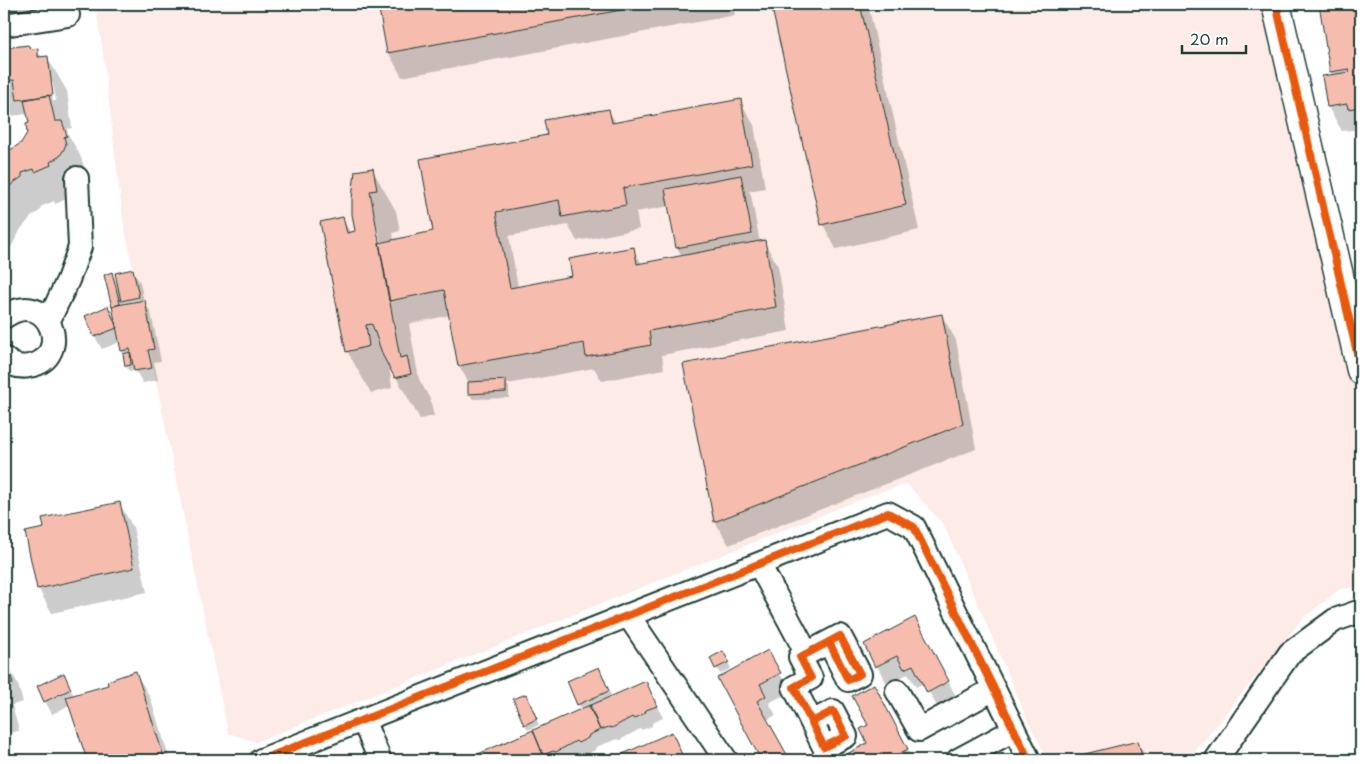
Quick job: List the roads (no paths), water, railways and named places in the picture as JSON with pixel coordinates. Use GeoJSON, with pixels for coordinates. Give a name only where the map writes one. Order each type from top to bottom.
{"type":"FeatureCollection","features":[{"type":"Feature","properties":{"kind":"street"},"geometry":{"type":"LineString","coordinates":[[1276,4],[1361,370]]}},
{"type":"Feature","properties":{"kind":"street"},"geometry":{"type":"LineString","coordinates":[[4,24],[68,15]]}},
{"type":"Feature","properties":{"kind":"street"},"geometry":{"type":"LineString","coordinates":[[48,320],[68,280],[80,247],[77,178]]}},
{"type":"Feature","properties":{"kind":"street"},"geometry":{"type":"LineString","coordinates":[[4,317],[13,310],[26,308],[39,312],[48,320],[54,333],[53,346],[46,358],[35,365],[22,367],[6,362]]}},
{"type":"Feature","properties":{"kind":"street"},"geometry":{"type":"LineString","coordinates":[[261,760],[888,513],[914,527],[1029,760]]}},
{"type":"Feature","properties":{"kind":"street"},"geometry":{"type":"LineString","coordinates":[[759,564],[807,654]]}},
{"type":"Feature","properties":{"kind":"street"},"geometry":{"type":"LineString","coordinates":[[1216,760],[1290,653],[1335,620],[1361,611]]}},
{"type":"Feature","properties":{"kind":"street"},"geometry":{"type":"LineString","coordinates":[[628,615],[726,760]]}},
{"type":"Feature","properties":{"kind":"street"},"geometry":{"type":"LineString","coordinates":[[812,722],[794,687],[811,678],[800,657],[829,642]]}},
{"type":"Feature","properties":{"kind":"street"},"geometry":{"type":"LineString","coordinates":[[897,690],[919,730],[994,689]]}},
{"type":"Feature","properties":{"kind":"street"},"geometry":{"type":"LineString","coordinates":[[363,720],[380,760]]}},
{"type":"Feature","properties":{"kind":"street"},"geometry":{"type":"LineString","coordinates":[[958,760],[1014,730]]}},
{"type":"Feature","properties":{"kind":"street"},"geometry":{"type":"LineString","coordinates":[[1235,760],[1237,730]]}}]}
